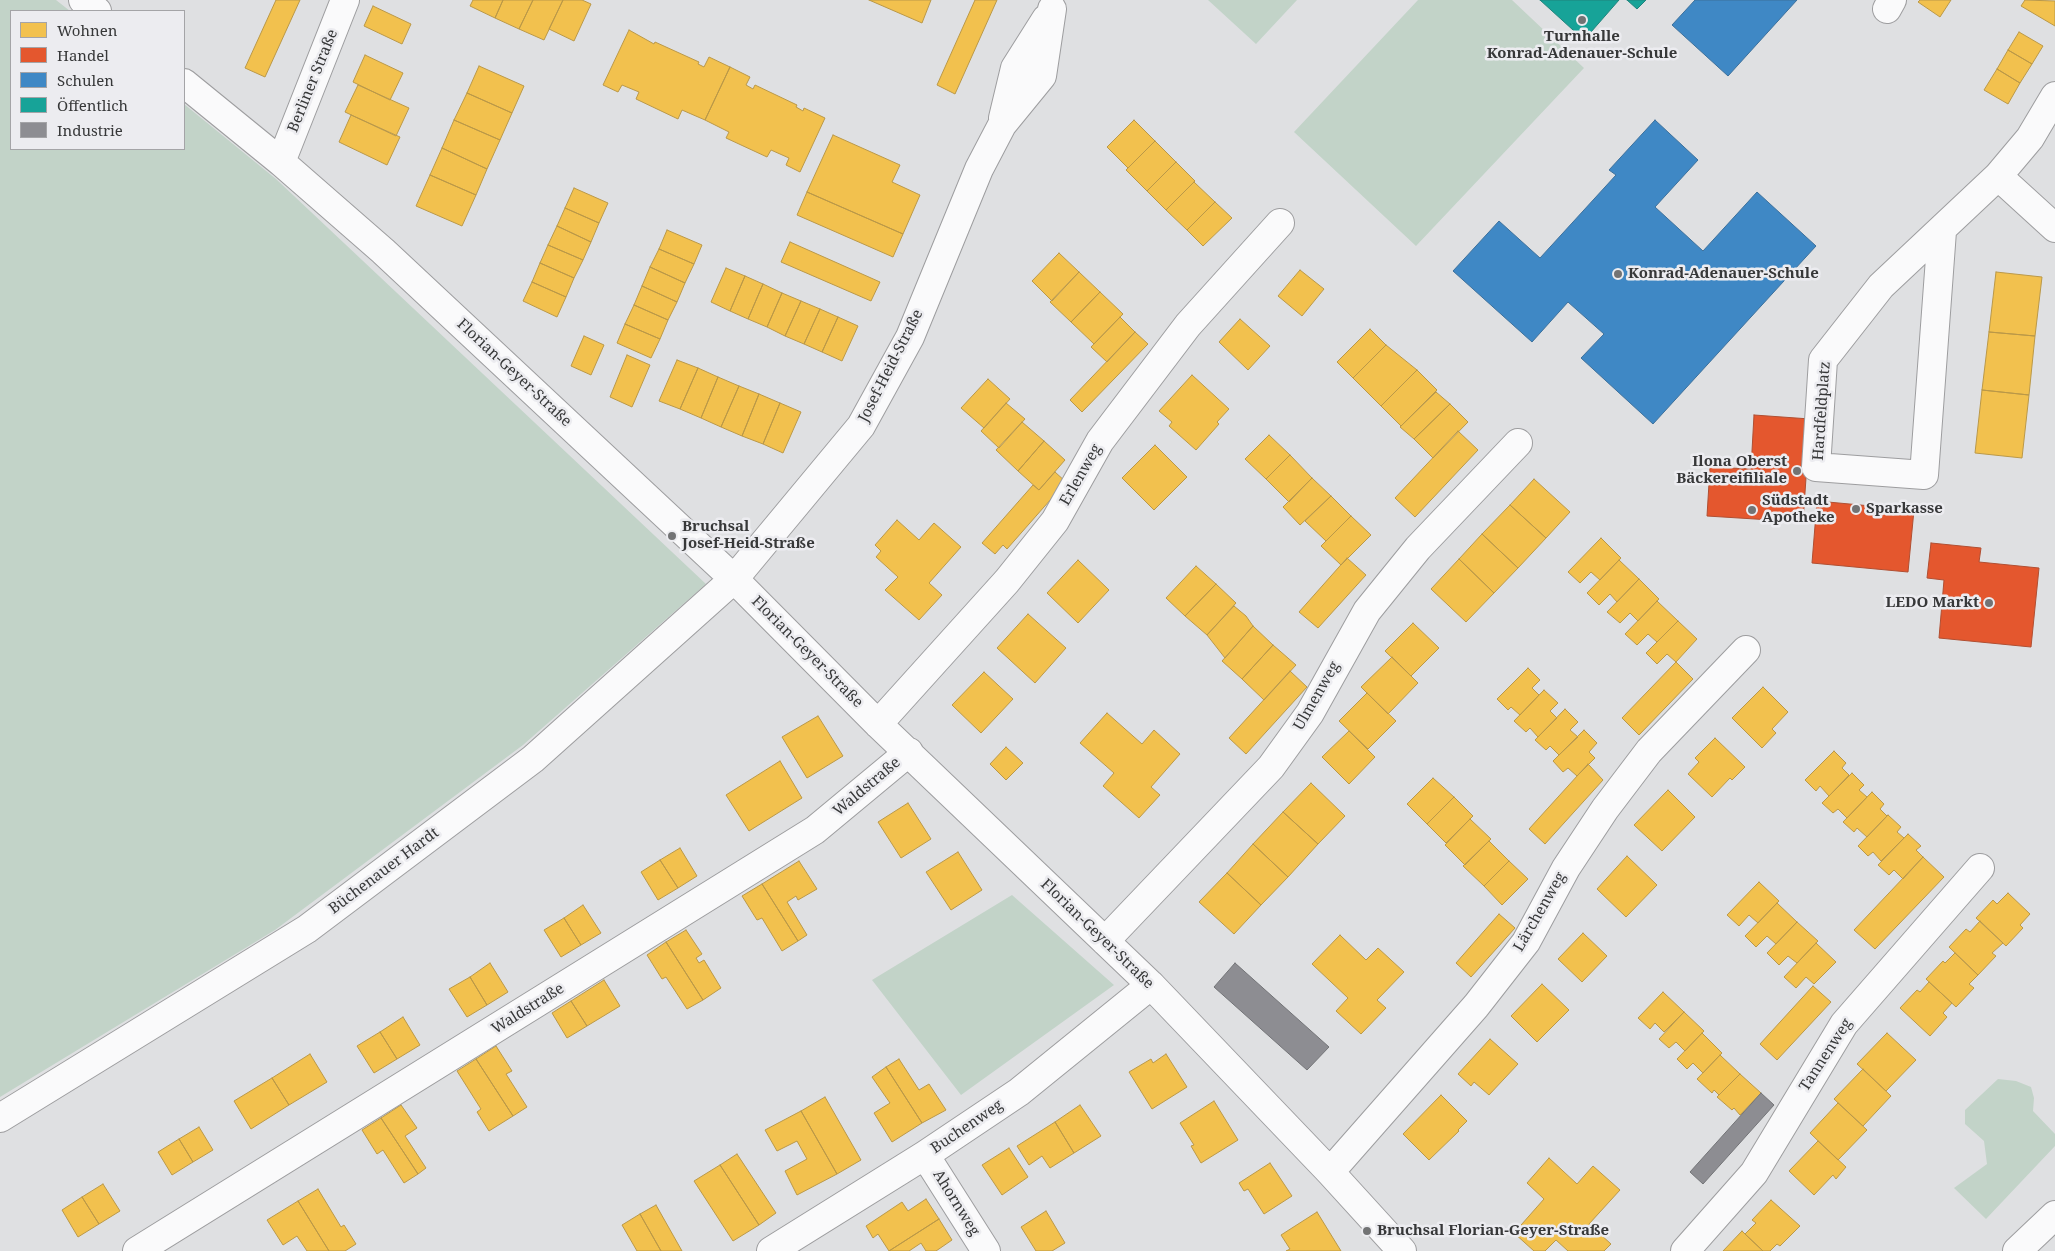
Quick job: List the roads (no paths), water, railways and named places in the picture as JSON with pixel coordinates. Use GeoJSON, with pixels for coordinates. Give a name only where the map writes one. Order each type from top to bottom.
{"type":"FeatureCollection","features":[{"type":"Feature","properties":{"kind":"street"},"geometry":{"type":"LineString","coordinates":[[83,0],[96,10]]}},
{"type":"Feature","properties":{"kind":"street","name":"Berliner Straße"},"geometry":{"type":"LineString","coordinates":[[281,162],[345,0]]}},
{"type":"Feature","properties":{"kind":"street","name":"Josef-Heid-Straße"},"geometry":{"type":"LineString","coordinates":[[734,579],[861,426],[910,337],[979,169],[1002,125],[1015,68],[1054,5]]}},
{"type":"Feature","properties":{"kind":"street","name":"Florian-Geyer-Straße"},"geometry":{"type":"LineString","coordinates":[[185,84],[281,162],[383,251],[734,579],[878,724],[1151,985],[1330,1172],[1402,1251]]}},
{"type":"Feature","properties":{"kind":"street","name":"Hardfeldplatz"},"geometry":{"type":"LineString","coordinates":[[1942,231],[1924,475],[1816,467],[1823,360],[1882,286],[1998,176],[2030,138],[2055,96]]}},
{"type":"Feature","properties":{"kind":"street"},"geometry":{"type":"LineString","coordinates":[[1998,176],[2055,228]]}},
{"type":"Feature","properties":{"kind":"street","name":"Erlenweg"},"geometry":{"type":"LineString","coordinates":[[878,724],[1007,580],[1055,521],[1100,441],[1182,333],[1280,223]]}},
{"type":"Feature","properties":{"kind":"street","name":"Ulmenweg"},"geometry":{"type":"LineString","coordinates":[[1105,942],[1271,767],[1310,713],[1367,611],[1418,548],[1518,443]]}},
{"type":"Feature","properties":{"kind":"street","name":"Büchenauer Hardt"},"geometry":{"type":"LineString","coordinates":[[0,1118],[307,929],[533,759],[734,579]]}},
{"type":"Feature","properties":{"kind":"street","name":"Lärchenweg"},"geometry":{"type":"LineString","coordinates":[[1330,1172],[1476,1006],[1526,942],[1605,808],[1649,751],[1746,650]]}},
{"type":"Feature","properties":{"kind":"street","name":"Waldstraße"},"geometry":{"type":"LineString","coordinates":[[138,1251],[815,830],[909,752]]}},
{"type":"Feature","properties":{"kind":"street","name":"Tannenweg"},"geometry":{"type":"LineString","coordinates":[[1685,1251],[1754,1173],[1844,1024],[1980,868]]}},
{"type":"Feature","properties":{"kind":"street","name":"Buchenweg"},"geometry":{"type":"LineString","coordinates":[[771,1251],[925,1155],[1018,1092],[1151,985]]}},
{"type":"Feature","properties":{"kind":"street","name":"Ahornweg"},"geometry":{"type":"LineString","coordinates":[[925,1155],[986,1251]]}},
{"type":"Feature","properties":{"kind":"street"},"geometry":{"type":"LineString","coordinates":[[2017,1251],[2055,1215]]}},
{"type":"Feature","properties":{"kind":"place","name":"Turnhalle Konrad-Adenauer-Schule"},"geometry":{"type":"Point","coordinates":[1582,20]}},
{"type":"Feature","properties":{"kind":"place","name":"Konrad-Adenauer-Schule"},"geometry":{"type":"Point","coordinates":[1618,274]}},
{"type":"Feature","properties":{"kind":"place","name":"Ilona Oberst Bäckereifiliale"},"geometry":{"type":"Point","coordinates":[1797,471]}},
{"type":"Feature","properties":{"kind":"place","name":"Sparkasse"},"geometry":{"type":"Point","coordinates":[1856,509]}},
{"type":"Feature","properties":{"kind":"place","name":"Südstadt Apotheke"},"geometry":{"type":"Point","coordinates":[1752,510]}},
{"type":"Feature","properties":{"kind":"place","name":"Bruchsal Josef-Heid-Straße"},"geometry":{"type":"Point","coordinates":[672,536]}},
{"type":"Feature","properties":{"kind":"place","name":"LEDO Markt"},"geometry":{"type":"Point","coordinates":[1989,603]}},
{"type":"Feature","properties":{"kind":"place","name":"Bruchsal Florian-Geyer-Straße"},"geometry":{"type":"Point","coordinates":[1367,1231]}}]}
